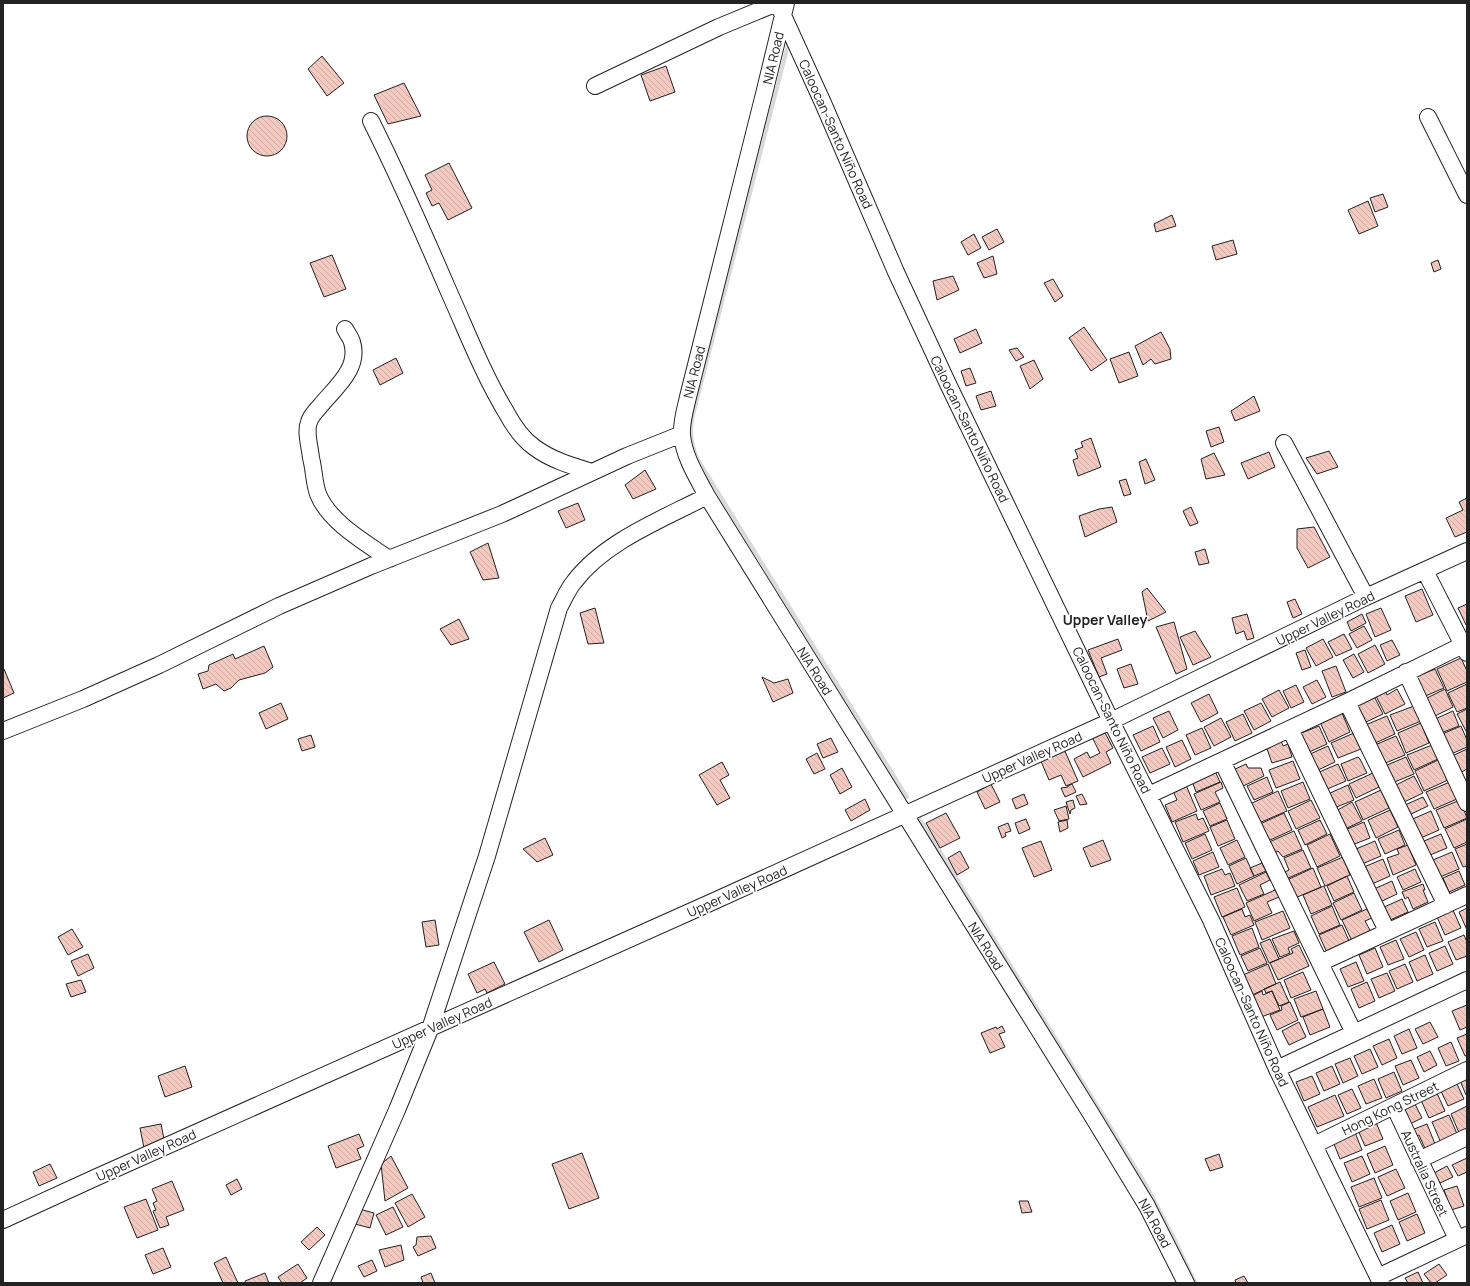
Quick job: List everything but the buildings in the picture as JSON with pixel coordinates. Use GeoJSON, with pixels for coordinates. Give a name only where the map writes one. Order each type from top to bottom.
{"type":"FeatureCollection","features":[{"type":"Feature","properties":{"kind":"street"},"geometry":{"type":"LineString","coordinates":[[596,86],[719,27],[781,6]]}},
{"type":"Feature","properties":{"kind":"street","name":"NIA Road"},"geometry":{"type":"LineString","coordinates":[[781,6],[764,94],[688,397],[682,434],[685,449],[707,496],[1138,1192],[1186,1283]]}},
{"type":"Feature","properties":{"kind":"street","name":"Caloocan-Santo Niño Road"},"geometry":{"type":"LineString","coordinates":[[781,6],[944,377],[1211,920],[1277,1069],[1380,1280]]}},
{"type":"Feature","properties":{"kind":"street"},"geometry":{"type":"LineString","coordinates":[[1428,118],[1467,195]]}},
{"type":"Feature","properties":{"kind":"street"},"geometry":{"type":"LineString","coordinates":[[371,121],[395,169],[479,360],[495,393],[516,429],[533,447],[550,457],[592,472]]}},
{"type":"Feature","properties":{"kind":"street"},"geometry":{"type":"LineString","coordinates":[[345,329],[352,341],[354,351],[351,364],[346,376],[313,414],[307,429],[318,494],[326,508],[336,519],[351,532],[389,559]]}},
{"type":"Feature","properties":{"kind":"street"},"geometry":{"type":"LineString","coordinates":[[3,731],[83,699],[159,665],[279,606],[389,559],[502,514],[627,456],[682,434]]}},
{"type":"Feature","properties":{"kind":"street"},"geometry":{"type":"LineString","coordinates":[[1284,443],[1366,597]]}},
{"type":"Feature","properties":{"kind":"street"},"geometry":{"type":"LineString","coordinates":[[321,1283],[397,1110],[430,1029],[486,856],[557,616],[565,596],[574,582],[587,568],[611,547],[707,496]]}},
{"type":"Feature","properties":{"kind":"street","name":"Upper Valley Road"},"geometry":{"type":"LineString","coordinates":[[3,1220],[1112,721],[1366,597],[1467,551]]}},
{"type":"Feature","properties":{"kind":"street"},"geometry":{"type":"LineString","coordinates":[[1149,795],[1347,702],[1406,672],[1466,647],[1425,571]]}},
{"type":"Feature","properties":{"kind":"street"},"geometry":{"type":"LineString","coordinates":[[1406,672],[1467,803]]}},
{"type":"Feature","properties":{"kind":"street"},"geometry":{"type":"LineString","coordinates":[[1347,702],[1446,905]]}},
{"type":"Feature","properties":{"kind":"street"},"geometry":{"type":"LineString","coordinates":[[1290,729],[1387,931]]}},
{"type":"Feature","properties":{"kind":"street"},"geometry":{"type":"LineString","coordinates":[[1222,761],[1354,1033]]}},
{"type":"Feature","properties":{"kind":"street"},"geometry":{"type":"LineString","coordinates":[[1320,963],[1467,895]]}},
{"type":"Feature","properties":{"kind":"street"},"geometry":{"type":"LineString","coordinates":[[1277,1069],[1467,980]]}},
{"type":"Feature","properties":{"kind":"street","name":"Hong Kong Street"},"geometry":{"type":"LineString","coordinates":[[1314,1145],[1467,1070]]}},
{"type":"Feature","properties":{"kind":"street","name":"Australia Street"},"geometry":{"type":"LineString","coordinates":[[1394,1106],[1419,1160],[1462,1237]]}},
{"type":"Feature","properties":{"kind":"street"},"geometry":{"type":"LineString","coordinates":[[1419,1160],[1467,1137]]}},
{"type":"Feature","properties":{"kind":"street"},"geometry":{"type":"LineString","coordinates":[[1380,1280],[1462,1237]]}},
{"type":"Feature","properties":{"kind":"waterway"},"geometry":{"type":"LineString","coordinates":[[789,41],[693,415],[691,438],[698,460],[907,797]]}},
{"type":"Feature","properties":{"kind":"waterway"},"geometry":{"type":"LineString","coordinates":[[918,816],[1145,1183],[1176,1242],[1195,1283]]}},
{"type":"Feature","properties":{"kind":"district","name":"Upper Valley"},"geometry":{"type":"Point","coordinates":[1105,620]}}]}
